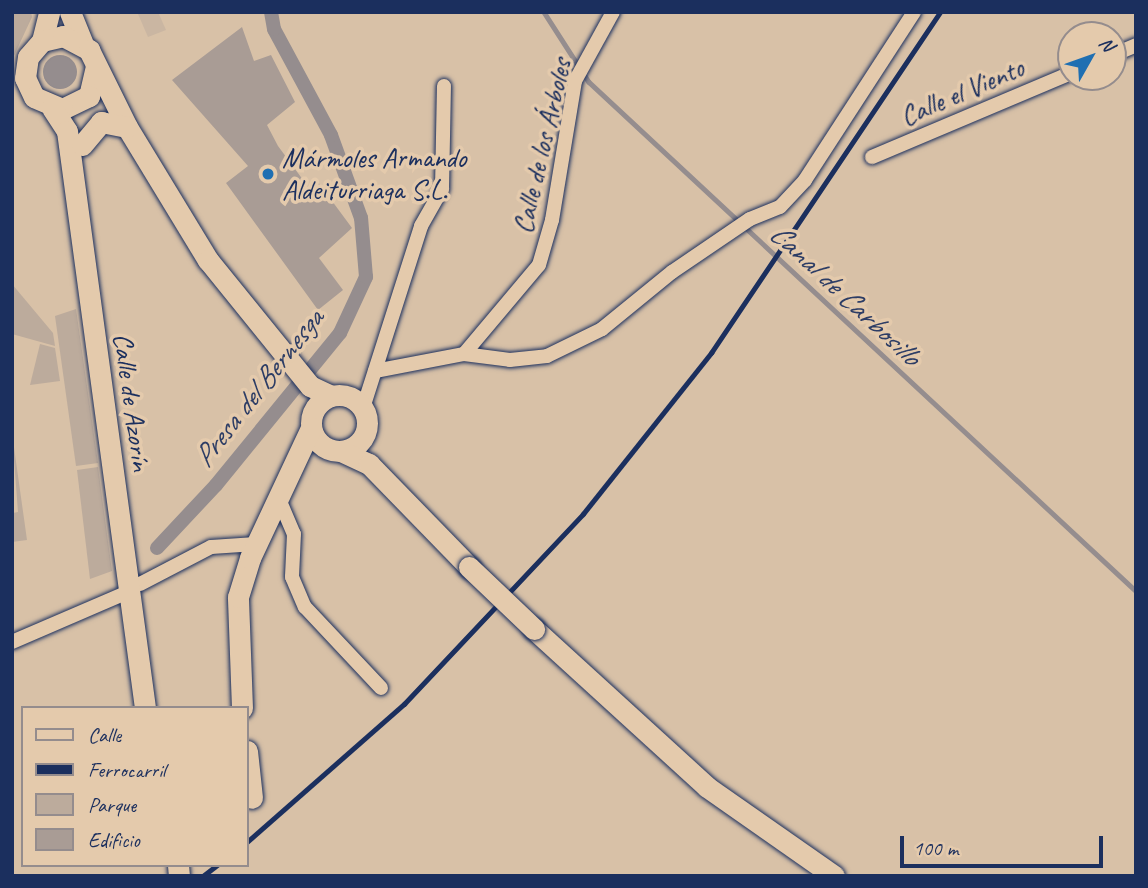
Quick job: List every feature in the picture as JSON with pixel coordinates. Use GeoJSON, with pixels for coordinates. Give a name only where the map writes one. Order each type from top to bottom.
{"type":"FeatureCollection","features":[{"type":"Feature","properties":{"kind":"main road"},"geometry":{"type":"LineString","coordinates":[[49,12],[42,41],[28,57],[19,80],[34,97],[52,107],[81,103],[102,104],[127,127]]}},
{"type":"Feature","properties":{"kind":"main road"},"geometry":{"type":"LineString","coordinates":[[70,12],[83,44],[127,127],[208,260],[304,379],[313,419],[337,451],[369,464],[469,567],[707,787],[834,876]]}},
{"type":"Feature","properties":{"kind":"main road"},"geometry":{"type":"LineString","coordinates":[[42,41],[63,36],[83,44]]}},
{"type":"Feature","properties":{"kind":"main road"},"geometry":{"type":"LineString","coordinates":[[81,103],[94,86],[96,66]]}},
{"type":"Feature","properties":{"kind":"main road","name":"Calle de Azorín"},"geometry":{"type":"LineString","coordinates":[[81,103],[82,145],[134,588],[145,706]]}},
{"type":"Feature","properties":{"kind":"main road","name":"Calle de Azorín"},"geometry":{"type":"LineString","coordinates":[[52,107],[66,131],[134,588],[156,706]]}},
{"type":"Feature","properties":{"kind":"main road"},"geometry":{"type":"LineString","coordinates":[[82,145],[101,122],[127,127]]}},
{"type":"Feature","properties":{"kind":"main road"},"geometry":{"type":"LineString","coordinates":[[304,379],[351,398],[366,432],[369,464]]}},
{"type":"Feature","properties":{"kind":"main road"},"geometry":{"type":"LineString","coordinates":[[242,706],[238,597],[256,544],[300,460],[313,419],[351,398]]}},
{"type":"Feature","properties":{"kind":"main road"},"geometry":{"type":"LineString","coordinates":[[300,460],[337,451],[366,432]]}},
{"type":"Feature","properties":{"kind":"main road"},"geometry":{"type":"LineString","coordinates":[[248,760],[252,798]]}},
{"type":"Feature","properties":{"kind":"street","name":"Calle de los Árboles"},"geometry":{"type":"LineString","coordinates":[[464,354],[539,265],[575,81],[583,61],[613,12]]}},
{"type":"Feature","properties":{"kind":"street"},"geometry":{"type":"LineString","coordinates":[[375,371],[464,354],[510,360],[547,356],[602,329],[672,272],[750,219],[780,207],[805,180],[914,12]]}},
{"type":"Feature","properties":{"kind":"street","name":"Calle el Viento"},"geometry":{"type":"LineString","coordinates":[[872,157],[1057,79]]}},
{"type":"Feature","properties":{"kind":"street"},"geometry":{"type":"LineString","coordinates":[[351,398],[375,371],[421,226],[442,189],[444,86]]}},
{"type":"Feature","properties":{"kind":"street"},"geometry":{"type":"LineString","coordinates":[[279,499],[294,534],[292,577],[305,607],[381,688]]}},
{"type":"Feature","properties":{"kind":"street"},"geometry":{"type":"LineString","coordinates":[[12,642],[134,588],[211,547],[256,544]]}},
{"type":"Feature","properties":{"kind":"shaded area"},"geometry":{"type":"Polygon","coordinates":[[[158,12],[166,30],[148,37],[138,14],[158,12]]]}},
{"type":"Feature","properties":{"kind":"shaded area"},"geometry":{"type":"Polygon","coordinates":[[[60,55],[72,60],[77,72],[72,84],[60,89],[48,84],[43,72],[48,60],[60,55]]]}},
{"type":"Feature","properties":{"kind":"green space"},"geometry":{"type":"Polygon","coordinates":[[[12,12],[31,12],[32,17],[12,60],[12,12]]]}},
{"type":"Feature","properties":{"kind":"green space"},"geometry":{"type":"Polygon","coordinates":[[[12,284],[53,333],[55,346],[12,334],[12,284]]]}},
{"type":"Feature","properties":{"kind":"green space"},"geometry":{"type":"Polygon","coordinates":[[[76,309],[98,463],[76,466],[55,316],[76,309]]]}},
{"type":"Feature","properties":{"kind":"green space"},"geometry":{"type":"Polygon","coordinates":[[[40,344],[55,348],[60,381],[30,385],[40,344]]]}},
{"type":"Feature","properties":{"kind":"green space"},"geometry":{"type":"Polygon","coordinates":[[[12,433],[27,540],[12,542],[13,513],[18,512],[12,433]]]}},
{"type":"Feature","properties":{"kind":"green space"},"geometry":{"type":"Polygon","coordinates":[[[98,467],[112,571],[90,579],[77,470],[98,467]]]}},
{"type":"Feature","properties":{"kind":"building","name":"Mármoles Armando Aldeiturriaga S.L."},"geometry":{"type":"Polygon","coordinates":[[[242,27],[254,61],[271,55],[295,102],[267,125],[278,146],[309,188],[318,182],[352,228],[319,258],[343,290],[318,310],[226,183],[248,166],[172,80],[242,27]]]}},
{"type":"Feature","properties":{"kind":"waterway","name":"Presa del Bernesga"},"geometry":{"type":"LineString","coordinates":[[157,548],[216,485],[340,333],[366,277],[361,218],[331,135],[274,29],[271,12]]}},
{"type":"Feature","properties":{"kind":"waterway","name":"Canal de Carbosillo"},"geometry":{"type":"LineString","coordinates":[[544,12],[589,82],[1136,591]]}},
{"type":"Feature","properties":{"kind":"railway"},"geometry":{"type":"LineString","coordinates":[[248,841],[404,704],[583,514],[711,353],[940,12]]}},
{"type":"Feature","properties":{"kind":"railway"},"geometry":{"type":"LineString","coordinates":[[203,876],[214,867]]}},
{"type":"Feature","properties":{"kind":"place","name":"Mármoles Armando Aldeiturriaga S.L."},"geometry":{"type":"Point","coordinates":[268,174]}}]}
